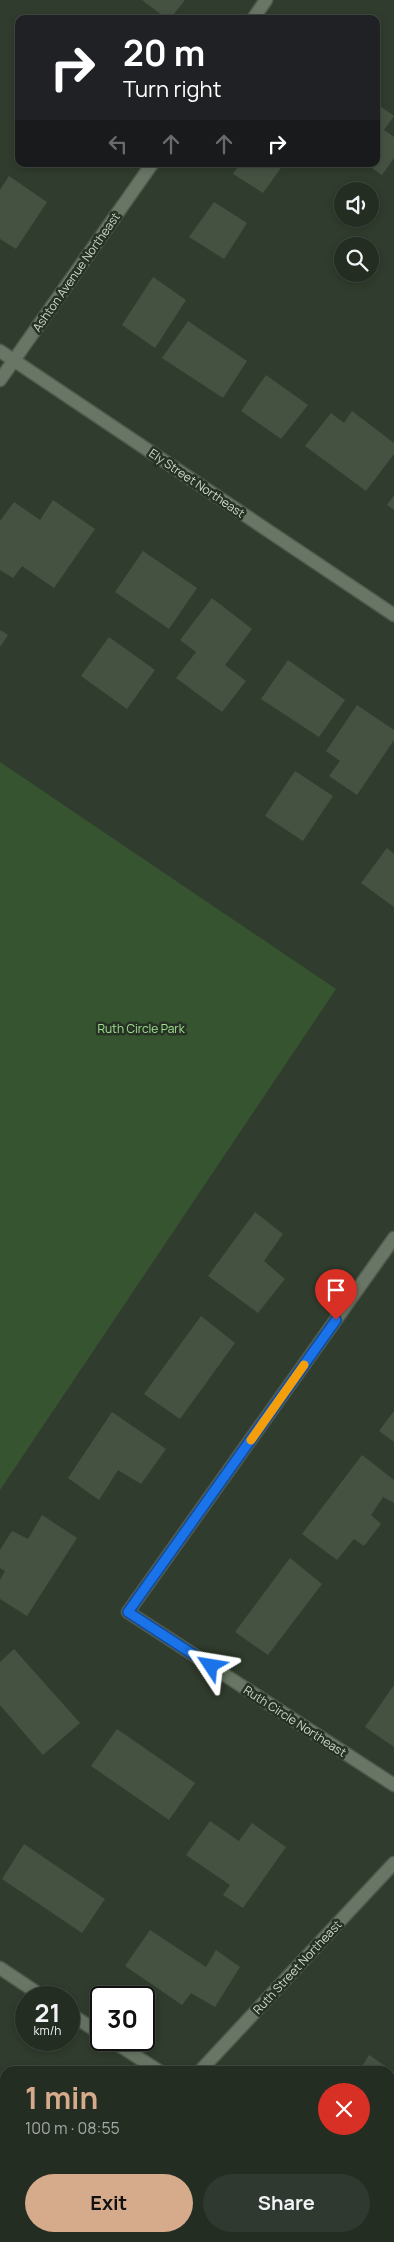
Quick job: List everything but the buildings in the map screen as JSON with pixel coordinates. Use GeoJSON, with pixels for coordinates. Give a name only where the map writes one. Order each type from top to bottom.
{"type":"FeatureCollection","features":[{"type":"Feature","properties":{"kind":"street"},"geometry":{"type":"LineString","coordinates":[[256,15],[266,0]]}},
{"type":"Feature","properties":{"kind":"street","name":"Ashton Avenue Northeast"},"geometry":{"type":"LineString","coordinates":[[0,380],[150,167]]}},
{"type":"Feature","properties":{"kind":"street","name":"Ely Street Northeast"},"geometry":{"type":"LineString","coordinates":[[0,351],[394,615]]}},
{"type":"Feature","properties":{"kind":"street","name":"Ruth Circle Northeast"},"geometry":{"type":"LineString","coordinates":[[394,1238],[128,1612],[394,1785]]}},
{"type":"Feature","properties":{"kind":"street","name":"Ruth Street Northeast"},"geometry":{"type":"LineString","coordinates":[[205,2066],[394,1863]]}},
{"type":"Feature","properties":{"kind":"street"},"geometry":{"type":"LineString","coordinates":[[0,1968],[27,1986]]}},
{"type":"Feature","properties":{"kind":"street"},"geometry":{"type":"LineString","coordinates":[[128,2051],[151,2066]]}},
{"type":"Feature","properties":{"kind":"green space","name":"Ruth Circle Park"},"geometry":{"type":"Polygon","coordinates":[[[0,762],[336,989],[0,1490],[0,762]]]}},
{"type":"Feature","properties":{"kind":"slow traffic"},"geometry":{"type":"LineString","coordinates":[[251,1440],[304,1365]]}},
{"type":"Feature","properties":{"kind":"route"},"geometry":{"type":"LineString","coordinates":[[211,1666],[128,1612],[336,1320]]}}]}
